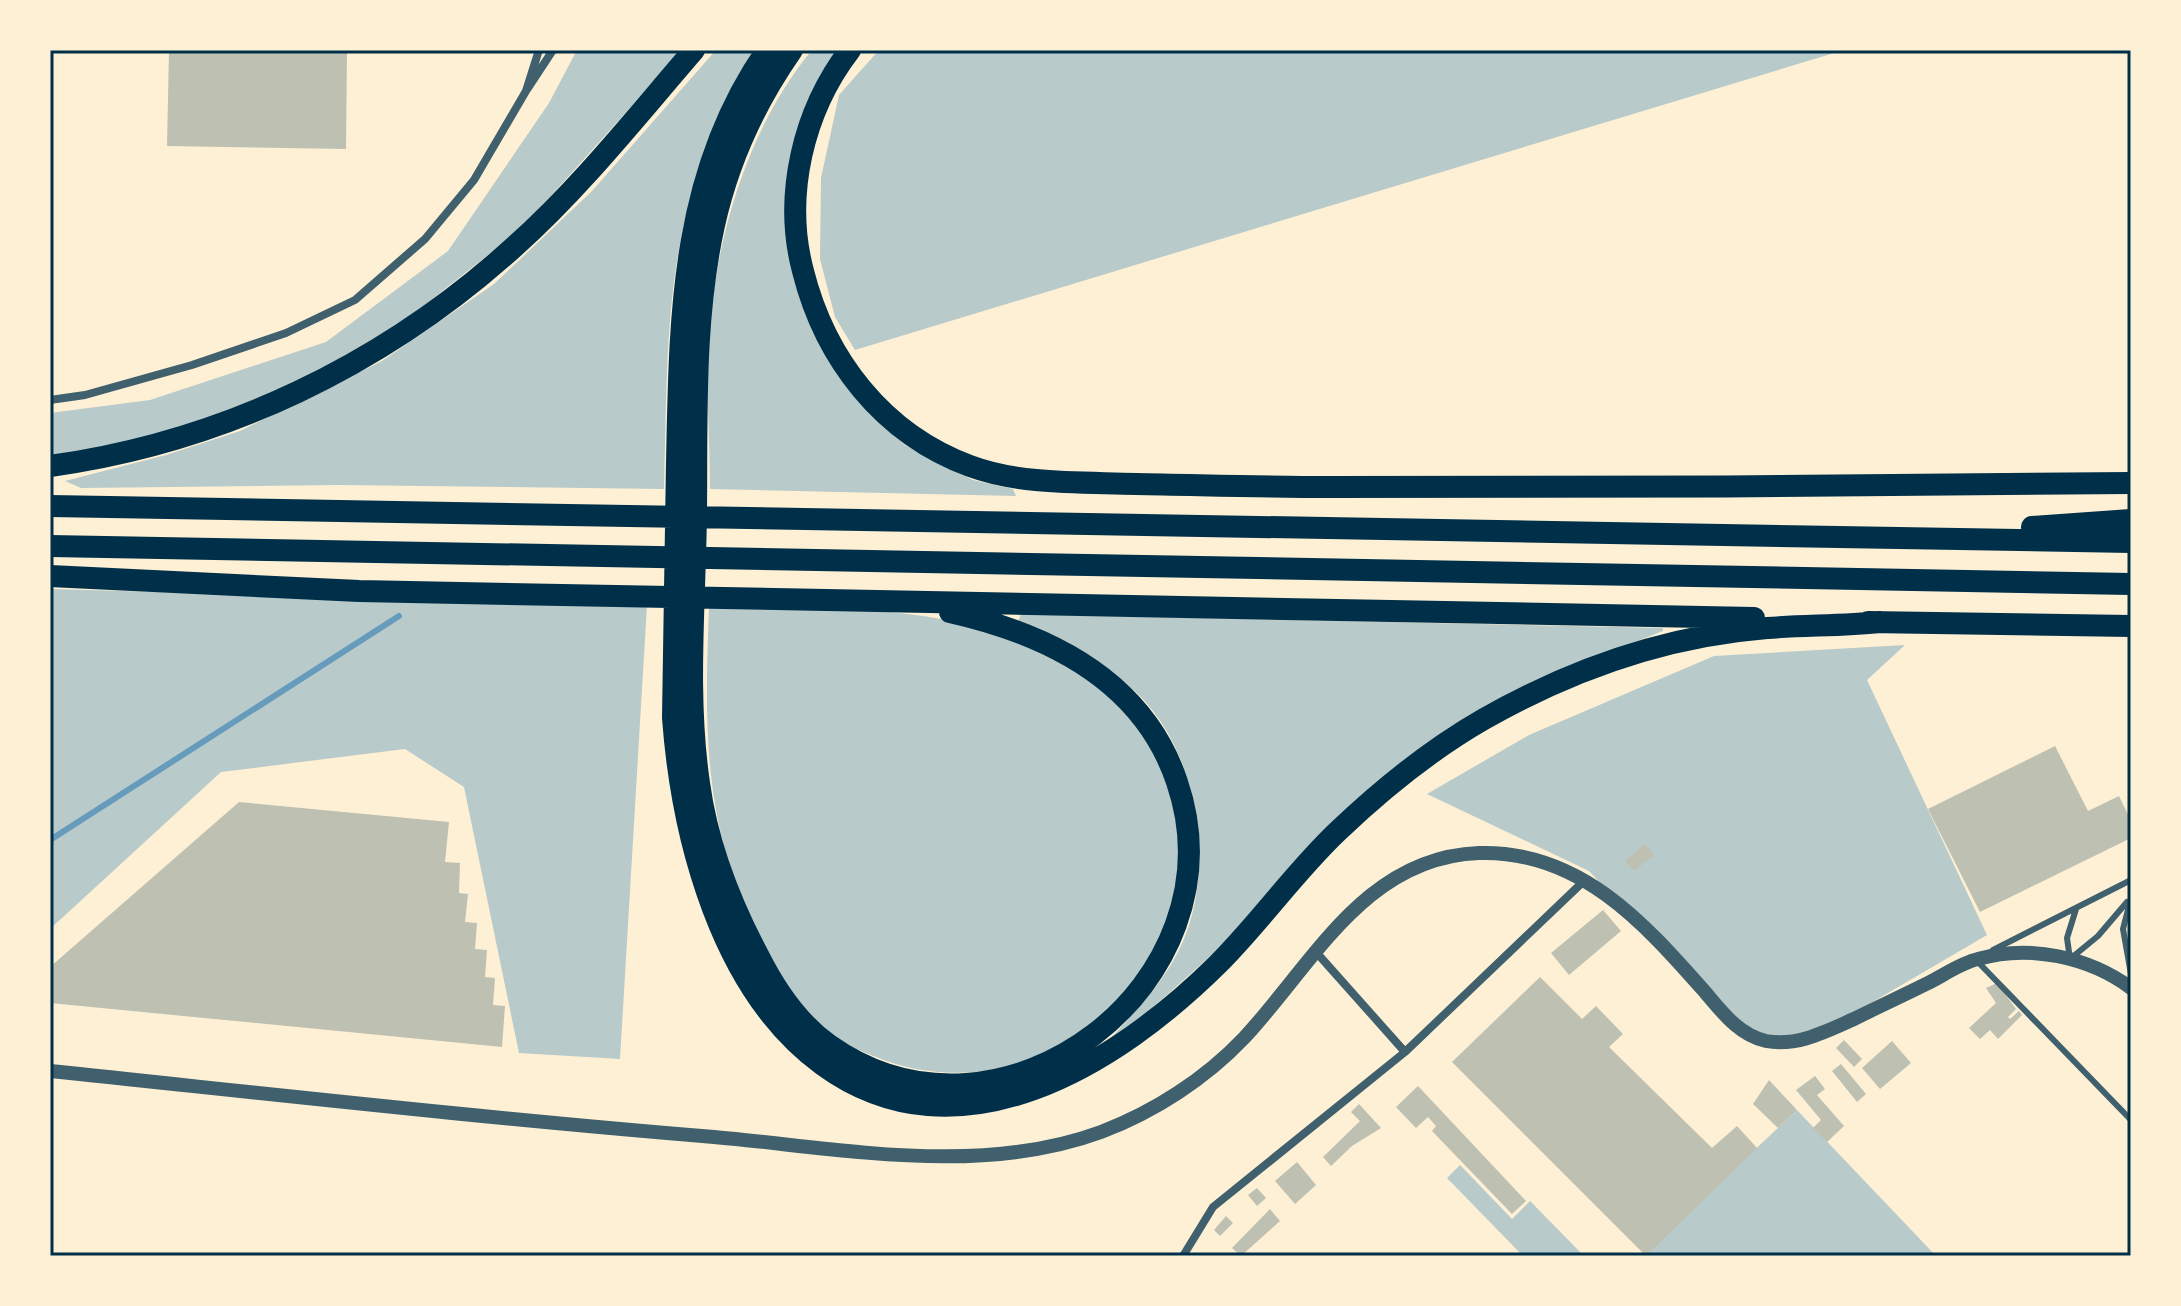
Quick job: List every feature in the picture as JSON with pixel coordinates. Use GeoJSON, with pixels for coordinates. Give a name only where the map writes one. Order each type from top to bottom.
{"type":"FeatureCollection","features":[{"type":"Feature","properties":{"kind":"highway"},"geometry":{"type":"LineString","coordinates":[[50,466],[139,450],[202,433],[306,389],[388,343],[473,283],[557,206],[694,50]]}},
{"type":"Feature","properties":{"kind":"highway"},"geometry":{"type":"LineString","coordinates":[[767,50],[722,131],[694,215],[681,313],[687,444],[684,653],[676,762],[695,852],[708,896],[731,947],[768,1010],[809,1055],[857,1084],[907,1101],[968,1105],[1040,1090],[1113,1049],[1219,963],[1337,832],[1403,773],[1482,720],[1538,689],[1622,656],[1709,636],[1770,628],[1824,628],[1880,622]]}},
{"type":"Feature","properties":{"kind":"highway"},"geometry":{"type":"LineString","coordinates":[[687,444],[698,331],[714,223],[751,118],[792,50]]}},
{"type":"Feature","properties":{"kind":"highway"},"geometry":{"type":"LineString","coordinates":[[850,50],[824,89],[798,170],[797,236],[815,313],[841,363],[885,413],[919,441],[973,467],[1071,482],[1373,487],[2131,483]]}},
{"type":"Feature","properties":{"kind":"highway"},"geometry":{"type":"LineString","coordinates":[[50,506],[2131,542]]}},
{"type":"Feature","properties":{"kind":"highway"},"geometry":{"type":"LineString","coordinates":[[1895,538],[2131,520]]}},
{"type":"Feature","properties":{"kind":"highway"},"geometry":{"type":"LineString","coordinates":[[50,546],[2131,584]]}},
{"type":"Feature","properties":{"kind":"highway"},"geometry":{"type":"LineString","coordinates":[[50,576],[359,591],[2131,626]]}},
{"type":"Feature","properties":{"kind":"highway"},"geometry":{"type":"LineString","coordinates":[[684,653],[707,821],[732,902],[754,949],[785,1000],[828,1044],[885,1073],[952,1083],[987,1081],[1019,1074],[1067,1054],[1092,1038],[1115,1019],[1156,968],[1171,941],[1187,885],[1187,825],[1182,796],[1159,740],[1143,716],[1126,696],[1086,664],[1027,635],[996,624],[939,609],[888,602]]}},
{"type":"Feature","properties":{"kind":"street"},"geometry":{"type":"LineString","coordinates":[[526,91],[539,50]]}},
{"type":"Feature","properties":{"kind":"street"},"geometry":{"type":"LineString","coordinates":[[50,400],[85,395],[192,365],[286,333],[355,300],[425,239],[474,180],[553,50]]}},
{"type":"Feature","properties":{"kind":"street"},"geometry":{"type":"LineString","coordinates":[[50,1071],[617,1129],[908,1153],[1000,1156],[1061,1145],[1105,1131],[1162,1104],[1234,1048],[1369,893],[1422,863],[1480,853],[1515,856],[1586,878],[1641,919],[1733,1024],[1762,1040],[1788,1043],[1819,1035],[1975,959],[2015,953],[2070,959],[2101,970],[2131,988]]}},
{"type":"Feature","properties":{"kind":"street"},"geometry":{"type":"LineString","coordinates":[[1183,1256],[1213,1207],[1405,1052],[1586,878]]}},
{"type":"Feature","properties":{"kind":"street"},"geometry":{"type":"LineString","coordinates":[[1316,952],[1405,1052]]}},
{"type":"Feature","properties":{"kind":"lane"},"geometry":{"type":"LineString","coordinates":[[2131,880],[1975,959],[2131,1120]]}},
{"type":"Feature","properties":{"kind":"lane"},"geometry":{"type":"LineString","coordinates":[[2070,959],[2098,936],[2129,900]]}},
{"type":"Feature","properties":{"kind":"lane"},"geometry":{"type":"LineString","coordinates":[[2129,900],[2123,929],[2131,974]]}},
{"type":"Feature","properties":{"kind":"lane"},"geometry":{"type":"LineString","coordinates":[[2070,959],[2067,938],[2077,908]]}},
{"type":"Feature","properties":{"kind":"shaded area"},"geometry":{"type":"Polygon","coordinates":[[[577,50],[682,50],[522,228],[393,330],[303,381],[233,413],[153,436],[50,458],[50,413],[150,400],[326,342],[448,251],[549,103],[577,50]]]}},
{"type":"Feature","properties":{"kind":"shaded area"},"geometry":{"type":"Polygon","coordinates":[[[716,50],[756,50],[706,154],[684,226],[669,338],[664,489],[339,485],[81,488],[65,481],[166,455],[240,431],[382,361],[494,284],[592,191],[716,50]]]}},
{"type":"Feature","properties":{"kind":"shaded area"},"geometry":{"type":"Polygon","coordinates":[[[812,50],[838,50],[791,158],[824,353],[844,384],[874,418],[905,445],[973,480],[1013,489],[1016,496],[710,489],[708,348],[717,269],[726,229],[751,152],[768,116],[812,50]]]}},
{"type":"Feature","properties":{"kind":"shaded area"},"geometry":{"type":"Polygon","coordinates":[[[879,50],[1844,50],[855,350],[835,317],[820,259],[821,178],[839,95],[879,50]]]}},
{"type":"Feature","properties":{"kind":"shaded area"},"geometry":{"type":"Polygon","coordinates":[[[50,589],[647,605],[620,1059],[519,1053],[464,787],[405,749],[221,772],[50,929],[50,589]]]}},
{"type":"Feature","properties":{"kind":"shaded area"},"geometry":{"type":"Polygon","coordinates":[[[709,608],[879,611],[947,620],[979,628],[1026,645],[1072,667],[1131,714],[1147,733],[1157,754],[1180,841],[1174,904],[1151,960],[1112,1008],[1062,1045],[1004,1067],[941,1072],[867,1054],[817,1025],[787,987],[768,953],[747,910],[719,827],[708,743],[709,608]]]}},
{"type":"Feature","properties":{"kind":"shaded area"},"geometry":{"type":"Polygon","coordinates":[[[1021,614],[1663,628],[1663,631],[1536,681],[1488,708],[1123,1034],[1109,1040],[1166,973],[1180,948],[1192,915],[1198,879],[1199,841],[1194,803],[1183,766],[1167,733],[1146,703],[1108,671],[1018,622],[1021,614]]]}},
{"type":"Feature","properties":{"kind":"shaded area"},"geometry":{"type":"Polygon","coordinates":[[[1905,645],[1867,680],[1987,935],[1818,1034],[1788,1043],[1734,1024],[1589,871],[1427,794],[1529,735],[1714,656],[1905,645]]]}},
{"type":"Feature","properties":{"kind":"shaded area"},"geometry":{"type":"Polygon","coordinates":[[[1797,1110],[1936,1256],[1642,1256],[1797,1110]]]}},
{"type":"Feature","properties":{"kind":"shaded area"},"geometry":{"type":"Polygon","coordinates":[[[1460,1165],[1512,1219],[1530,1201],[1584,1256],[1523,1256],[1447,1178],[1460,1165]]]}},
{"type":"Feature","properties":{"kind":"building"},"geometry":{"type":"Polygon","coordinates":[[[169,50],[347,50],[346,149],[167,146],[169,50]]]}},
{"type":"Feature","properties":{"kind":"building"},"geometry":{"type":"Polygon","coordinates":[[[2055,746],[2088,811],[2119,796],[2131,821],[2131,838],[1980,912],[1928,809],[2055,746]]]}},
{"type":"Feature","properties":{"kind":"building"},"geometry":{"type":"Polygon","coordinates":[[[239,802],[449,822],[445,862],[460,863],[459,893],[468,894],[465,922],[477,923],[475,949],[487,950],[485,977],[495,978],[493,1005],[505,1006],[502,1047],[50,1003],[50,967],[239,802]]]}},
{"type":"Feature","properties":{"kind":"building"},"geometry":{"type":"Polygon","coordinates":[[[1645,844],[1654,855],[1634,871],[1625,861],[1645,844]]]}},
{"type":"Feature","properties":{"kind":"building"},"geometry":{"type":"Polygon","coordinates":[[[1603,910],[1621,931],[1569,975],[1551,953],[1603,910]]]}},
{"type":"Feature","properties":{"kind":"building"},"geometry":{"type":"Polygon","coordinates":[[[1540,977],[1582,1019],[1596,1006],[1623,1034],[1609,1047],[1712,1148],[1737,1126],[1757,1148],[1646,1256],[1452,1062],[1540,977]]]}},
{"type":"Feature","properties":{"kind":"building"},"geometry":{"type":"Polygon","coordinates":[[[1997,983],[2016,1009],[2008,1017],[2010,1019],[2019,1011],[2022,1015],[1998,1039],[1990,1030],[1980,1039],[1969,1028],[1996,1003],[1986,988],[1997,983]]]}},
{"type":"Feature","properties":{"kind":"building"},"geometry":{"type":"Polygon","coordinates":[[[1844,1040],[1862,1059],[1854,1067],[1836,1048],[1844,1040]]]}},
{"type":"Feature","properties":{"kind":"building"},"geometry":{"type":"Polygon","coordinates":[[[1892,1041],[1911,1063],[1880,1089],[1862,1068],[1892,1041]]]}},
{"type":"Feature","properties":{"kind":"building"},"geometry":{"type":"Polygon","coordinates":[[[1841,1064],[1866,1094],[1857,1102],[1832,1071],[1841,1064]]]}},
{"type":"Feature","properties":{"kind":"building"},"geometry":{"type":"Polygon","coordinates":[[[1815,1076],[1825,1089],[1817,1095],[1844,1126],[1827,1142],[1813,1128],[1821,1120],[1796,1090],[1815,1076]]]}},
{"type":"Feature","properties":{"kind":"building"},"geometry":{"type":"Polygon","coordinates":[[[1769,1080],[1797,1110],[1778,1128],[1753,1104],[1769,1080]]]}},
{"type":"Feature","properties":{"kind":"building"},"geometry":{"type":"Polygon","coordinates":[[[1418,1086],[1526,1201],[1512,1214],[1432,1131],[1436,1126],[1428,1117],[1416,1128],[1396,1107],[1418,1086]]]}},
{"type":"Feature","properties":{"kind":"building"},"geometry":{"type":"Polygon","coordinates":[[[1359,1104],[1381,1128],[1352,1146],[1331,1166],[1323,1157],[1360,1121],[1351,1112],[1359,1104]]]}},
{"type":"Feature","properties":{"kind":"building"},"geometry":{"type":"Polygon","coordinates":[[[1297,1162],[1316,1185],[1295,1204],[1275,1181],[1297,1162]]]}},
{"type":"Feature","properties":{"kind":"building"},"geometry":{"type":"Polygon","coordinates":[[[1257,1188],[1266,1198],[1257,1206],[1248,1195],[1257,1188]]]}},
{"type":"Feature","properties":{"kind":"building"},"geometry":{"type":"Polygon","coordinates":[[[1270,1209],[1280,1221],[1241,1256],[1232,1248],[1270,1209]]]}},
{"type":"Feature","properties":{"kind":"building"},"geometry":{"type":"Polygon","coordinates":[[[1226,1216],[1233,1223],[1220,1236],[1214,1230],[1226,1216]]]}},
{"type":"Feature","properties":{"kind":"waterway"},"geometry":{"type":"LineString","coordinates":[[50,840],[399,616]]}}]}
